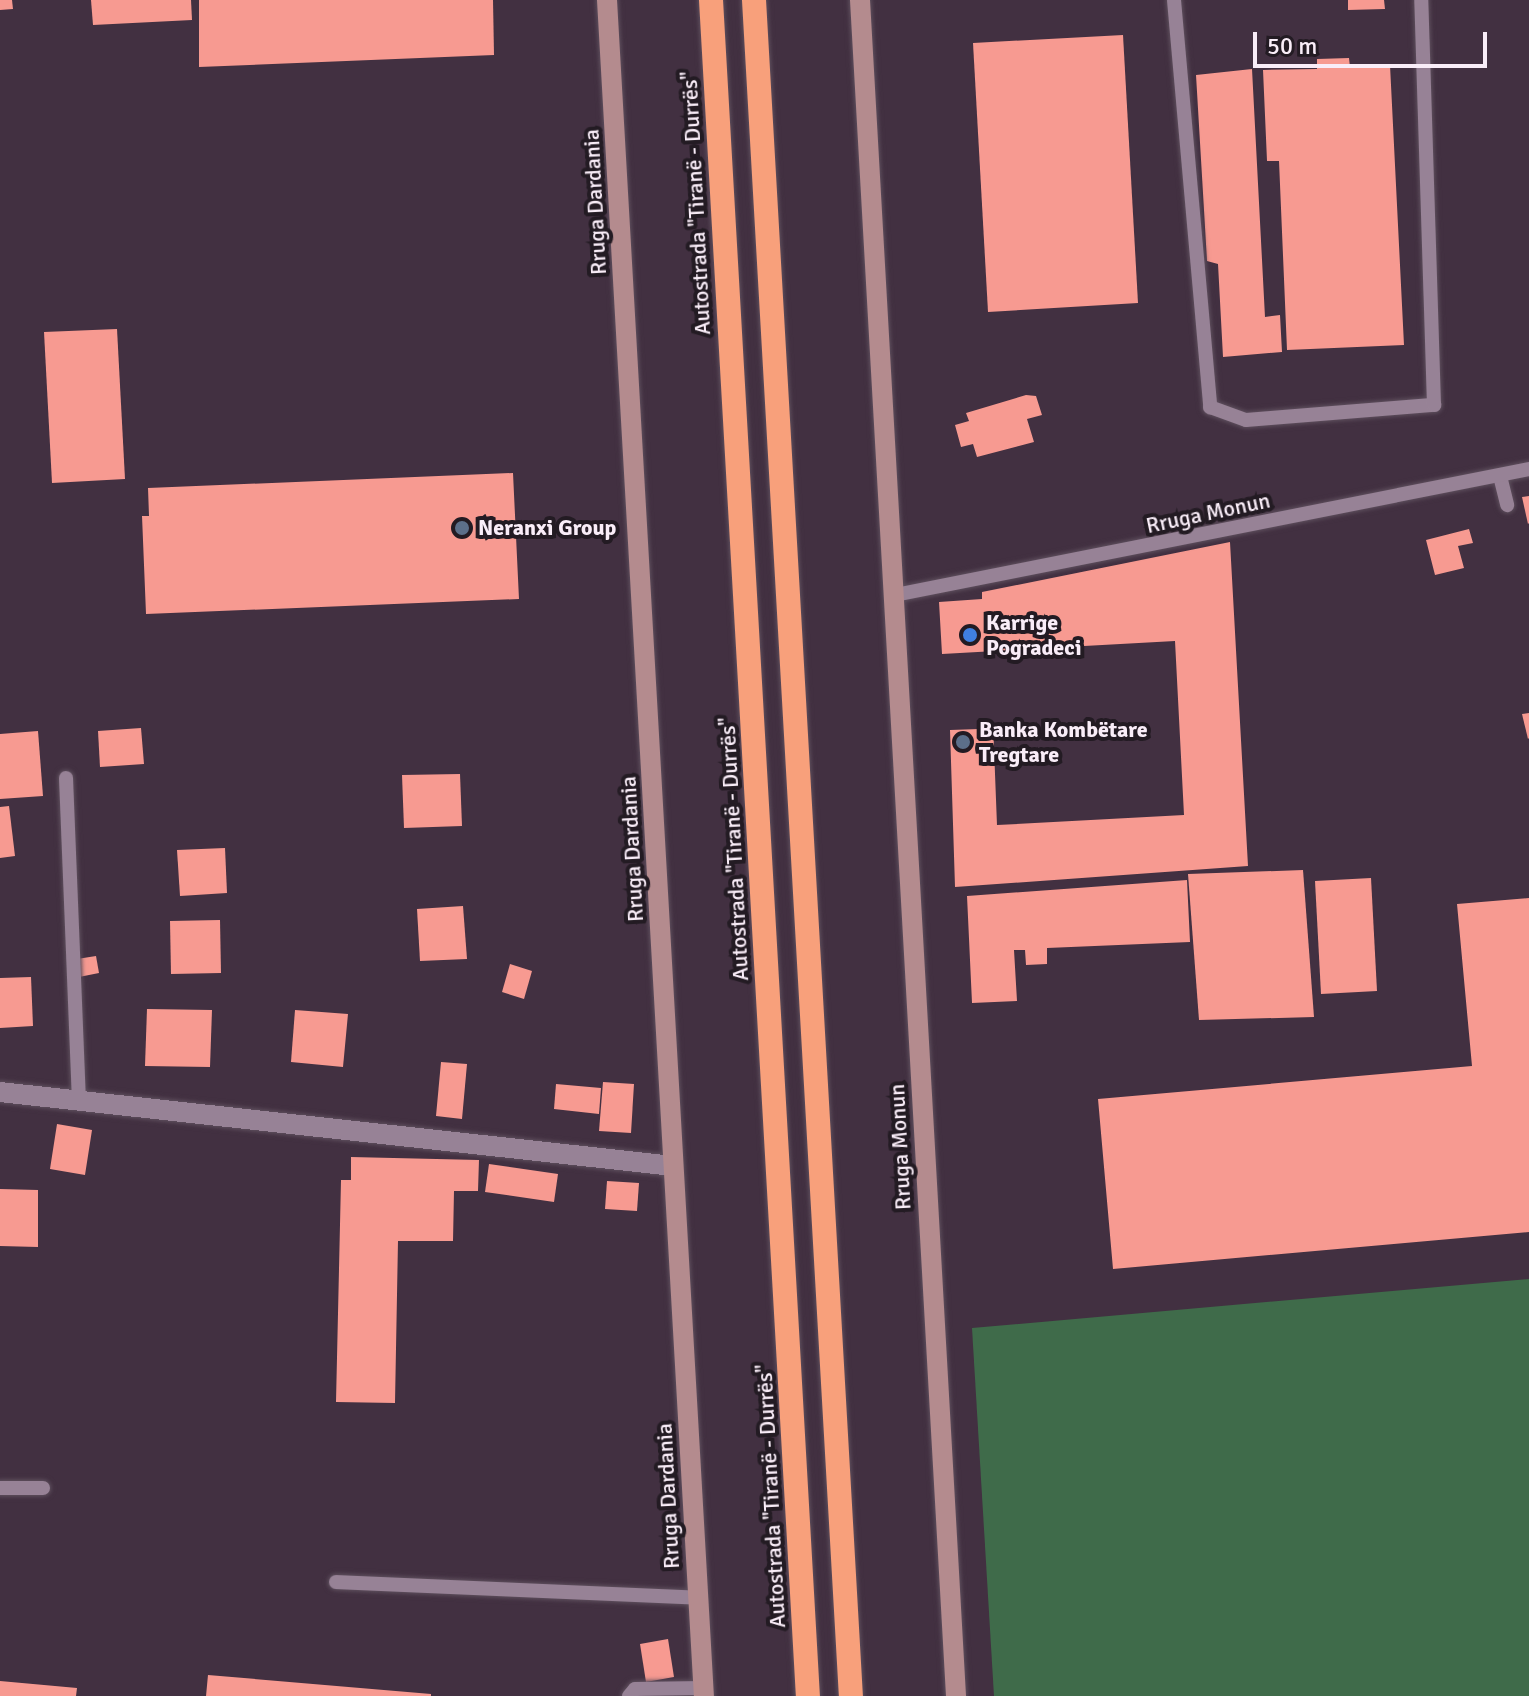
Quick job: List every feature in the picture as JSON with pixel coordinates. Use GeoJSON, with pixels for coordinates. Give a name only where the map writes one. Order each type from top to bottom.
{"type":"FeatureCollection","features":[{"type":"Feature","properties":{"kind":"highway","name":"Autostrada \"Tiranë - Durrës\""},"geometry":{"type":"LineString","coordinates":[[711,0],[808,1696]]}},
{"type":"Feature","properties":{"kind":"highway"},"geometry":{"type":"LineString","coordinates":[[754,0],[851,1696]]}},
{"type":"Feature","properties":{"kind":"main road","name":"Rruga Dardania"},"geometry":{"type":"LineString","coordinates":[[607,0],[703,1692]]}},
{"type":"Feature","properties":{"kind":"main road","name":"Rruga Monun"},"geometry":{"type":"LineString","coordinates":[[860,0],[956,1696]]}},
{"type":"Feature","properties":{"kind":"street"},"geometry":{"type":"LineString","coordinates":[[0,1092],[673,1166]]}},
{"type":"Feature","properties":{"kind":"lane"},"geometry":{"type":"LineString","coordinates":[[1174,0],[1210,407],[1246,420],[1434,405],[1421,0]]}},
{"type":"Feature","properties":{"kind":"lane","name":"Rruga Monun"},"geometry":{"type":"LineString","coordinates":[[895,595],[1529,469]]}},
{"type":"Feature","properties":{"kind":"lane"},"geometry":{"type":"LineString","coordinates":[[1500,476],[1507,505]]}},
{"type":"Feature","properties":{"kind":"lane"},"geometry":{"type":"LineString","coordinates":[[66,778],[79,1101]]}},
{"type":"Feature","properties":{"kind":"lane"},"geometry":{"type":"LineString","coordinates":[[0,1488],[43,1488]]}},
{"type":"Feature","properties":{"kind":"lane"},"geometry":{"type":"LineString","coordinates":[[336,1582],[698,1598]]}},
{"type":"Feature","properties":{"kind":"lane"},"geometry":{"type":"LineString","coordinates":[[629,1696],[635,1689],[703,1692]]}},
{"type":"Feature","properties":{"kind":"green space"},"geometry":{"type":"Polygon","coordinates":[[[1529,1279],[1529,1696],[994,1696],[972,1328],[1529,1279]]]}},
{"type":"Feature","properties":{"kind":"building"},"geometry":{"type":"Polygon","coordinates":[[[0,0],[12,0],[13,9],[0,10],[0,0]]]}},
{"type":"Feature","properties":{"kind":"building"},"geometry":{"type":"Polygon","coordinates":[[[91,0],[191,0],[192,20],[93,25],[91,0]]]}},
{"type":"Feature","properties":{"kind":"building"},"geometry":{"type":"Polygon","coordinates":[[[199,0],[493,0],[494,55],[199,67],[199,0]]]}},
{"type":"Feature","properties":{"kind":"building"},"geometry":{"type":"Polygon","coordinates":[[[1348,0],[1384,0],[1385,9],[1348,10],[1348,0]]]}},
{"type":"Feature","properties":{"kind":"building"},"geometry":{"type":"Polygon","coordinates":[[[1123,35],[1138,303],[988,312],[973,43],[1123,35]]]}},
{"type":"Feature","properties":{"kind":"building"},"geometry":{"type":"Polygon","coordinates":[[[1349,58],[1350,67],[1390,65],[1404,345],[1287,350],[1279,161],[1267,161],[1263,70],[1317,69],[1317,59],[1349,58]]]}},
{"type":"Feature","properties":{"kind":"building"},"geometry":{"type":"Polygon","coordinates":[[[1252,69],[1265,317],[1280,315],[1282,352],[1223,357],[1218,264],[1207,261],[1196,75],[1252,69]]]}},
{"type":"Feature","properties":{"kind":"building"},"geometry":{"type":"Polygon","coordinates":[[[117,329],[125,479],[52,483],[44,332],[117,329]]]}},
{"type":"Feature","properties":{"kind":"building"},"geometry":{"type":"Polygon","coordinates":[[[1026,395],[1036,396],[1042,415],[1027,419],[1034,442],[977,457],[973,444],[961,447],[955,425],[969,421],[966,413],[1026,395]]]}},
{"type":"Feature","properties":{"kind":"building"},"geometry":{"type":"Polygon","coordinates":[[[513,473],[519,599],[146,614],[142,516],[149,516],[148,488],[513,473]]]}},
{"type":"Feature","properties":{"kind":"building"},"geometry":{"type":"Polygon","coordinates":[[[1529,496],[1529,523],[1528,524],[1522,497],[1529,496]]]}},
{"type":"Feature","properties":{"kind":"building"},"geometry":{"type":"Polygon","coordinates":[[[1469,529],[1473,543],[1458,546],[1464,568],[1435,575],[1426,540],[1469,529]]]}},
{"type":"Feature","properties":{"kind":"building"},"geometry":{"type":"Polygon","coordinates":[[[1230,542],[1248,866],[955,887],[950,730],[979,729],[978,719],[993,722],[997,825],[1184,815],[1175,641],[942,654],[939,602],[982,599],[982,592],[1230,542]]]}},
{"type":"Feature","properties":{"kind":"building"},"geometry":{"type":"Polygon","coordinates":[[[1529,713],[1529,738],[1528,739],[1522,714],[1529,713]]]}},
{"type":"Feature","properties":{"kind":"building"},"geometry":{"type":"Polygon","coordinates":[[[141,728],[144,764],[100,767],[98,731],[141,728]]]}},
{"type":"Feature","properties":{"kind":"building"},"geometry":{"type":"Polygon","coordinates":[[[38,731],[43,796],[0,799],[0,734],[38,731]]]}},
{"type":"Feature","properties":{"kind":"building"},"geometry":{"type":"Polygon","coordinates":[[[460,774],[462,826],[404,828],[402,775],[460,774]]]}},
{"type":"Feature","properties":{"kind":"building"},"geometry":{"type":"Polygon","coordinates":[[[9,806],[15,856],[0,858],[0,807],[9,806]]]}},
{"type":"Feature","properties":{"kind":"building"},"geometry":{"type":"Polygon","coordinates":[[[225,848],[227,893],[180,896],[177,850],[225,848]]]}},
{"type":"Feature","properties":{"kind":"building"},"geometry":{"type":"Polygon","coordinates":[[[1303,870],[1314,1017],[1199,1020],[1188,874],[1303,870]]]}},
{"type":"Feature","properties":{"kind":"building"},"geometry":{"type":"Polygon","coordinates":[[[1371,878],[1377,991],[1321,994],[1315,881],[1371,878]]]}},
{"type":"Feature","properties":{"kind":"building"},"geometry":{"type":"Polygon","coordinates":[[[1187,880],[1190,942],[1047,948],[1047,964],[1026,965],[1025,950],[1014,950],[1017,1001],[972,1003],[967,896],[1187,880]]]}},
{"type":"Feature","properties":{"kind":"building"},"geometry":{"type":"Polygon","coordinates":[[[1529,898],[1529,1232],[1113,1269],[1098,1099],[1472,1066],[1457,904],[1529,898]]]}},
{"type":"Feature","properties":{"kind":"building"},"geometry":{"type":"Polygon","coordinates":[[[463,906],[467,959],[420,961],[417,909],[463,906]]]}},
{"type":"Feature","properties":{"kind":"building"},"geometry":{"type":"Polygon","coordinates":[[[220,920],[221,973],[171,974],[170,921],[220,920]]]}},
{"type":"Feature","properties":{"kind":"building"},"geometry":{"type":"Polygon","coordinates":[[[96,956],[99,973],[79,977],[77,959],[96,956]]]}},
{"type":"Feature","properties":{"kind":"building"},"geometry":{"type":"Polygon","coordinates":[[[510,964],[532,971],[524,999],[502,992],[510,964]]]}},
{"type":"Feature","properties":{"kind":"building"},"geometry":{"type":"Polygon","coordinates":[[[31,977],[33,1026],[0,1028],[0,978],[31,977]]]}},
{"type":"Feature","properties":{"kind":"building"},"geometry":{"type":"Polygon","coordinates":[[[147,1009],[212,1010],[210,1067],[145,1066],[147,1009]]]}},
{"type":"Feature","properties":{"kind":"building"},"geometry":{"type":"Polygon","coordinates":[[[295,1010],[348,1014],[343,1067],[291,1062],[295,1010]]]}},
{"type":"Feature","properties":{"kind":"building"},"geometry":{"type":"Polygon","coordinates":[[[441,1062],[467,1064],[462,1119],[436,1116],[441,1062]]]}},
{"type":"Feature","properties":{"kind":"building"},"geometry":{"type":"Polygon","coordinates":[[[603,1082],[634,1084],[631,1133],[599,1131],[603,1082]]]}},
{"type":"Feature","properties":{"kind":"building"},"geometry":{"type":"Polygon","coordinates":[[[556,1084],[601,1088],[599,1114],[554,1109],[556,1084]]]}},
{"type":"Feature","properties":{"kind":"building"},"geometry":{"type":"Polygon","coordinates":[[[57,1124],[92,1130],[85,1175],[50,1169],[57,1124]]]}},
{"type":"Feature","properties":{"kind":"building"},"geometry":{"type":"Polygon","coordinates":[[[351,1157],[479,1160],[478,1191],[454,1191],[453,1241],[398,1241],[395,1403],[336,1402],[341,1180],[351,1180],[351,1157]]]}},
{"type":"Feature","properties":{"kind":"building"},"geometry":{"type":"Polygon","coordinates":[[[489,1164],[558,1174],[554,1202],[485,1192],[489,1164]]]}},
{"type":"Feature","properties":{"kind":"building"},"geometry":{"type":"Polygon","coordinates":[[[607,1181],[639,1183],[637,1211],[605,1209],[607,1181]]]}},
{"type":"Feature","properties":{"kind":"building"},"geometry":{"type":"Polygon","coordinates":[[[0,1189],[38,1190],[38,1247],[0,1246],[0,1189]]]}},
{"type":"Feature","properties":{"kind":"building"},"geometry":{"type":"Polygon","coordinates":[[[668,1639],[674,1677],[646,1682],[640,1644],[668,1639]]]}},
{"type":"Feature","properties":{"kind":"building"},"geometry":{"type":"Polygon","coordinates":[[[208,1675],[431,1694],[431,1696],[206,1696],[208,1675]]]}},
{"type":"Feature","properties":{"kind":"building"},"geometry":{"type":"Polygon","coordinates":[[[0,1681],[77,1688],[76,1696],[0,1696],[0,1681]]]}},
{"type":"Feature","properties":{"kind":"place","name":"Neranxi Group"},"geometry":{"type":"Point","coordinates":[462,528]}},
{"type":"Feature","properties":{"kind":"place","name":"Karrige Pogradeci"},"geometry":{"type":"Point","coordinates":[970,635]}},
{"type":"Feature","properties":{"kind":"place","name":"Banka Kombëtare Tregtare"},"geometry":{"type":"Point","coordinates":[963,742]}}]}
